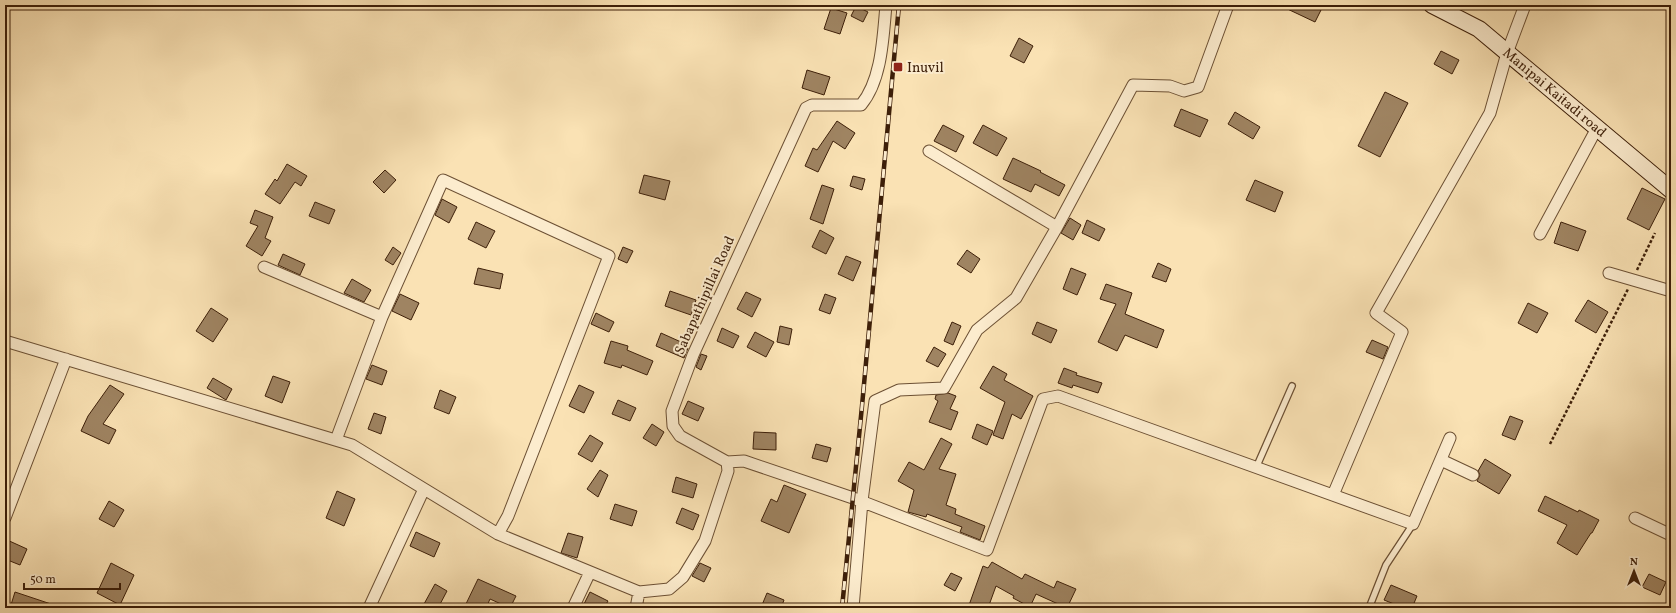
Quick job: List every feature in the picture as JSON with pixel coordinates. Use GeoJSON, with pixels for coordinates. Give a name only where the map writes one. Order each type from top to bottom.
{"type":"FeatureCollection","features":[{"type":"Feature","properties":{"kind":"main road","name":"Manipai Kaitadi road"},"geometry":{"type":"LineString","coordinates":[[1432,5],[1479,29],[1671,190]]}},
{"type":"Feature","properties":{"kind":"street","name":"Sabapathipillai Road"},"geometry":{"type":"LineString","coordinates":[[727,462],[680,436],[673,426],[672,411],[693,355],[806,108],[812,105],[861,105],[868,97],[881,56],[886,5]]}},
{"type":"Feature","properties":{"kind":"street"},"geometry":{"type":"LineString","coordinates":[[853,608],[862,501],[875,401],[899,390],[944,388],[977,330],[1016,298],[1057,227],[1133,85],[1170,86],[1184,91],[1198,87],[1228,5]]}},
{"type":"Feature","properties":{"kind":"street"},"geometry":{"type":"LineString","coordinates":[[1332,495],[1402,332],[1376,313],[1490,113],[1507,53],[1525,5]]}},
{"type":"Feature","properties":{"kind":"street"},"geometry":{"type":"LineString","coordinates":[[1540,234],[1597,128]]}},
{"type":"Feature","properties":{"kind":"street"},"geometry":{"type":"LineString","coordinates":[[929,151],[1057,227]]}},
{"type":"Feature","properties":{"kind":"street"},"geometry":{"type":"LineString","coordinates":[[336,440],[382,317],[443,180],[610,256],[508,516],[498,534]]}},
{"type":"Feature","properties":{"kind":"street"},"geometry":{"type":"LineString","coordinates":[[264,268],[382,317]]}},
{"type":"Feature","properties":{"kind":"street"},"geometry":{"type":"LineString","coordinates":[[1609,273],[1671,291]]}},
{"type":"Feature","properties":{"kind":"street"},"geometry":{"type":"LineString","coordinates":[[5,341],[352,445],[498,534],[639,592],[669,589],[683,576],[705,541],[728,471],[727,462],[744,461],[862,501],[987,550],[1043,399],[1058,396],[1413,524],[1450,438]]}},
{"type":"Feature","properties":{"kind":"street"},"geometry":{"type":"LineString","coordinates":[[5,518],[66,359]]}},
{"type":"Feature","properties":{"kind":"street"},"geometry":{"type":"LineString","coordinates":[[1441,460],[1473,475]]}},
{"type":"Feature","properties":{"kind":"street"},"geometry":{"type":"LineString","coordinates":[[369,608],[424,489]]}},
{"type":"Feature","properties":{"kind":"street"},"geometry":{"type":"LineString","coordinates":[[1635,518],[1671,535]]}},
{"type":"Feature","properties":{"kind":"street"},"geometry":{"type":"LineString","coordinates":[[573,608],[590,572]]}},
{"type":"Feature","properties":{"kind":"street"},"geometry":{"type":"LineString","coordinates":[[636,608],[639,592]]}},
{"type":"Feature","properties":{"kind":"lane"},"geometry":{"type":"LineString","coordinates":[[1256,468],[1292,386]]}},
{"type":"Feature","properties":{"kind":"lane"},"geometry":{"type":"LineString","coordinates":[[1369,608],[1386,565],[1413,524]]}},
{"type":"Feature","properties":{"kind":"path"},"geometry":{"type":"LineString","coordinates":[[1550,444],[1655,233]]}},
{"type":"Feature","properties":{"kind":"building"},"geometry":{"type":"Polygon","coordinates":[[[1279,5],[1312,5],[1321,10],[1315,22],[1279,5]]]}},
{"type":"Feature","properties":{"kind":"building"},"geometry":{"type":"Polygon","coordinates":[[[856,6],[868,12],[863,22],[851,16],[856,6]]]}},
{"type":"Feature","properties":{"kind":"building"},"geometry":{"type":"Polygon","coordinates":[[[831,8],[847,13],[840,34],[824,29],[831,8]]]}},
{"type":"Feature","properties":{"kind":"building"},"geometry":{"type":"Polygon","coordinates":[[[1019,38],[1033,46],[1024,63],[1010,56],[1019,38]]]}},
{"type":"Feature","properties":{"kind":"building"},"geometry":{"type":"Polygon","coordinates":[[[1441,51],[1459,60],[1452,74],[1434,64],[1441,51]]]}},
{"type":"Feature","properties":{"kind":"building"},"geometry":{"type":"Polygon","coordinates":[[[807,70],[830,77],[824,95],[802,88],[807,70]]]}},
{"type":"Feature","properties":{"kind":"building"},"geometry":{"type":"Polygon","coordinates":[[[1385,92],[1408,103],[1380,157],[1358,146],[1385,92]]]}},
{"type":"Feature","properties":{"kind":"building"},"geometry":{"type":"Polygon","coordinates":[[[1181,109],[1208,120],[1200,137],[1174,126],[1181,109]]]}},
{"type":"Feature","properties":{"kind":"building"},"geometry":{"type":"Polygon","coordinates":[[[1235,112],[1260,127],[1253,139],[1228,124],[1235,112]]]}},
{"type":"Feature","properties":{"kind":"building"},"geometry":{"type":"Polygon","coordinates":[[[837,121],[855,133],[845,149],[833,141],[818,172],[805,166],[813,148],[817,150],[837,121]]]}},
{"type":"Feature","properties":{"kind":"building"},"geometry":{"type":"Polygon","coordinates":[[[943,125],[964,136],[956,152],[934,141],[943,125]]]}},
{"type":"Feature","properties":{"kind":"building"},"geometry":{"type":"Polygon","coordinates":[[[983,125],[1007,138],[997,156],[973,143],[983,125]]]}},
{"type":"Feature","properties":{"kind":"building"},"geometry":{"type":"Polygon","coordinates":[[[1013,158],[1041,171],[1040,172],[1065,185],[1059,196],[1035,184],[1031,192],[1003,179],[1013,158]]]}},
{"type":"Feature","properties":{"kind":"building"},"geometry":{"type":"Polygon","coordinates":[[[287,164],[307,176],[301,186],[295,182],[280,204],[265,194],[275,179],[277,181],[287,164]]]}},
{"type":"Feature","properties":{"kind":"building"},"geometry":{"type":"Polygon","coordinates":[[[385,170],[396,180],[384,193],[373,182],[385,170]]]}},
{"type":"Feature","properties":{"kind":"building"},"geometry":{"type":"Polygon","coordinates":[[[644,175],[670,181],[665,200],[639,193],[644,175]]]}},
{"type":"Feature","properties":{"kind":"building"},"geometry":{"type":"Polygon","coordinates":[[[853,176],[865,179],[862,190],[850,186],[853,176]]]}},
{"type":"Feature","properties":{"kind":"building"},"geometry":{"type":"Polygon","coordinates":[[[1255,180],[1283,192],[1275,212],[1246,200],[1255,180]]]}},
{"type":"Feature","properties":{"kind":"building"},"geometry":{"type":"Polygon","coordinates":[[[822,185],[834,189],[823,224],[810,219],[822,185]]]}},
{"type":"Feature","properties":{"kind":"building"},"geometry":{"type":"Polygon","coordinates":[[[1642,188],[1665,199],[1649,230],[1627,219],[1642,188]]]}},
{"type":"Feature","properties":{"kind":"building"},"geometry":{"type":"Polygon","coordinates":[[[442,199],[457,207],[449,223],[435,215],[442,199]]]}},
{"type":"Feature","properties":{"kind":"building"},"geometry":{"type":"Polygon","coordinates":[[[315,202],[335,210],[329,224],[309,216],[315,202]]]}},
{"type":"Feature","properties":{"kind":"building"},"geometry":{"type":"Polygon","coordinates":[[[255,210],[273,217],[265,238],[271,241],[262,256],[246,246],[258,226],[250,223],[255,210]]]}},
{"type":"Feature","properties":{"kind":"building"},"geometry":{"type":"Polygon","coordinates":[[[1070,218],[1081,225],[1073,240],[1061,233],[1070,218]]]}},
{"type":"Feature","properties":{"kind":"building"},"geometry":{"type":"Polygon","coordinates":[[[1087,220],[1105,229],[1099,241],[1082,233],[1087,220]]]}},
{"type":"Feature","properties":{"kind":"building"},"geometry":{"type":"Polygon","coordinates":[[[476,222],[495,231],[486,248],[468,239],[476,222]]]}},
{"type":"Feature","properties":{"kind":"building"},"geometry":{"type":"Polygon","coordinates":[[[1561,222],[1586,231],[1578,251],[1554,243],[1561,222]]]}},
{"type":"Feature","properties":{"kind":"building"},"geometry":{"type":"Polygon","coordinates":[[[820,230],[834,238],[826,254],[812,247],[820,230]]]}},
{"type":"Feature","properties":{"kind":"building"},"geometry":{"type":"Polygon","coordinates":[[[393,247],[401,253],[393,265],[385,260],[393,247]]]}},
{"type":"Feature","properties":{"kind":"building"},"geometry":{"type":"Polygon","coordinates":[[[623,247],[633,251],[627,263],[618,259],[623,247]]]}},
{"type":"Feature","properties":{"kind":"building"},"geometry":{"type":"Polygon","coordinates":[[[967,250],[980,259],[971,273],[957,264],[967,250]]]}},
{"type":"Feature","properties":{"kind":"building"},"geometry":{"type":"Polygon","coordinates":[[[283,254],[305,264],[300,275],[278,265],[283,254]]]}},
{"type":"Feature","properties":{"kind":"building"},"geometry":{"type":"Polygon","coordinates":[[[846,256],[861,262],[853,281],[838,274],[846,256]]]}},
{"type":"Feature","properties":{"kind":"building"},"geometry":{"type":"Polygon","coordinates":[[[1158,263],[1171,269],[1166,282],[1152,277],[1158,263]]]}},
{"type":"Feature","properties":{"kind":"building"},"geometry":{"type":"Polygon","coordinates":[[[478,268],[503,274],[500,289],[474,284],[478,268]]]}},
{"type":"Feature","properties":{"kind":"building"},"geometry":{"type":"Polygon","coordinates":[[[1071,268],[1086,274],[1077,295],[1063,289],[1071,268]]]}},
{"type":"Feature","properties":{"kind":"building"},"geometry":{"type":"Polygon","coordinates":[[[352,279],[371,290],[364,302],[344,293],[352,279]]]}},
{"type":"Feature","properties":{"kind":"building"},"geometry":{"type":"Polygon","coordinates":[[[1106,284],[1132,293],[1125,314],[1164,330],[1157,348],[1125,335],[1117,351],[1098,342],[1116,304],[1100,299],[1106,284]]]}},
{"type":"Feature","properties":{"kind":"building"},"geometry":{"type":"Polygon","coordinates":[[[670,291],[696,300],[691,315],[665,306],[670,291]]]}},
{"type":"Feature","properties":{"kind":"building"},"geometry":{"type":"Polygon","coordinates":[[[746,292],[761,299],[752,317],[737,309],[746,292]]]}},
{"type":"Feature","properties":{"kind":"building"},"geometry":{"type":"Polygon","coordinates":[[[400,294],[419,303],[411,320],[392,311],[400,294]]]}},
{"type":"Feature","properties":{"kind":"building"},"geometry":{"type":"Polygon","coordinates":[[[825,294],[836,298],[830,314],[819,310],[825,294]]]}},
{"type":"Feature","properties":{"kind":"building"},"geometry":{"type":"Polygon","coordinates":[[[1588,300],[1608,312],[1596,333],[1575,321],[1588,300]]]}},
{"type":"Feature","properties":{"kind":"building"},"geometry":{"type":"Polygon","coordinates":[[[1528,303],[1548,313],[1537,333],[1518,323],[1528,303]]]}},
{"type":"Feature","properties":{"kind":"building"},"geometry":{"type":"Polygon","coordinates":[[[211,308],[228,319],[213,342],[196,331],[211,308]]]}},
{"type":"Feature","properties":{"kind":"building"},"geometry":{"type":"Polygon","coordinates":[[[596,313],[614,322],[609,332],[591,324],[596,313]]]}},
{"type":"Feature","properties":{"kind":"building"},"geometry":{"type":"Polygon","coordinates":[[[952,322],[961,326],[953,345],[944,341],[952,322]]]}},
{"type":"Feature","properties":{"kind":"building"},"geometry":{"type":"Polygon","coordinates":[[[1037,322],[1057,330],[1051,343],[1032,334],[1037,322]]]}},
{"type":"Feature","properties":{"kind":"building"},"geometry":{"type":"Polygon","coordinates":[[[780,326],[792,329],[789,345],[777,342],[780,326]]]}},
{"type":"Feature","properties":{"kind":"building"},"geometry":{"type":"Polygon","coordinates":[[[722,328],[739,336],[733,348],[717,341],[722,328]]]}},
{"type":"Feature","properties":{"kind":"building"},"geometry":{"type":"Polygon","coordinates":[[[755,332],[774,342],[766,357],[747,347],[755,332]]]}},
{"type":"Feature","properties":{"kind":"building"},"geometry":{"type":"Polygon","coordinates":[[[661,333],[681,342],[680,345],[688,348],[684,358],[656,346],[661,333]]]}},
{"type":"Feature","properties":{"kind":"building"},"geometry":{"type":"Polygon","coordinates":[[[1372,340],[1388,347],[1383,359],[1366,352],[1372,340]]]}},
{"type":"Feature","properties":{"kind":"building"},"geometry":{"type":"Polygon","coordinates":[[[611,341],[628,346],[627,350],[653,361],[647,375],[622,365],[621,368],[604,363],[611,341]]]}},
{"type":"Feature","properties":{"kind":"building"},"geometry":{"type":"Polygon","coordinates":[[[934,347],[946,354],[938,367],[926,361],[934,347]]]}},
{"type":"Feature","properties":{"kind":"building"},"geometry":{"type":"Polygon","coordinates":[[[701,354],[707,356],[701,370],[696,367],[701,354]]]}},
{"type":"Feature","properties":{"kind":"building"},"geometry":{"type":"Polygon","coordinates":[[[372,365],[387,371],[382,385],[366,379],[372,365]]]}},
{"type":"Feature","properties":{"kind":"building"},"geometry":{"type":"Polygon","coordinates":[[[993,366],[1007,374],[1004,380],[1033,396],[1021,419],[1012,414],[1003,439],[993,435],[1005,402],[980,388],[993,366]]]}},
{"type":"Feature","properties":{"kind":"building"},"geometry":{"type":"Polygon","coordinates":[[[1064,368],[1077,373],[1076,375],[1102,383],[1098,393],[1073,385],[1072,388],[1058,383],[1064,368]]]}},
{"type":"Feature","properties":{"kind":"building"},"geometry":{"type":"Polygon","coordinates":[[[273,376],[290,382],[282,403],[265,396],[273,376]]]}},
{"type":"Feature","properties":{"kind":"building"},"geometry":{"type":"Polygon","coordinates":[[[213,378],[232,389],[226,400],[207,388],[213,378]]]}},
{"type":"Feature","properties":{"kind":"building"},"geometry":{"type":"Polygon","coordinates":[[[110,385],[124,394],[103,424],[116,430],[109,444],[81,431],[88,416],[110,385]]]}},
{"type":"Feature","properties":{"kind":"building"},"geometry":{"type":"Polygon","coordinates":[[[579,385],[594,392],[584,413],[569,406],[579,385]]]}},
{"type":"Feature","properties":{"kind":"building"},"geometry":{"type":"Polygon","coordinates":[[[440,390],[456,397],[449,414],[434,408],[440,390]]]}},
{"type":"Feature","properties":{"kind":"building"},"geometry":{"type":"Polygon","coordinates":[[[948,393],[956,396],[950,409],[958,412],[951,430],[929,422],[938,401],[935,399],[936,395],[948,393]]]}},
{"type":"Feature","properties":{"kind":"building"},"geometry":{"type":"Polygon","coordinates":[[[618,400],[636,408],[630,421],[612,414],[618,400]]]}},
{"type":"Feature","properties":{"kind":"building"},"geometry":{"type":"Polygon","coordinates":[[[688,401],[704,408],[698,421],[682,414],[688,401]]]}},
{"type":"Feature","properties":{"kind":"building"},"geometry":{"type":"Polygon","coordinates":[[[374,413],[386,417],[381,434],[368,429],[374,413]]]}},
{"type":"Feature","properties":{"kind":"building"},"geometry":{"type":"Polygon","coordinates":[[[1510,416],[1523,421],[1515,440],[1502,435],[1510,416]]]}},
{"type":"Feature","properties":{"kind":"building"},"geometry":{"type":"Polygon","coordinates":[[[652,424],[664,432],[656,446],[643,438],[652,424]]]}},
{"type":"Feature","properties":{"kind":"building"},"geometry":{"type":"Polygon","coordinates":[[[977,424],[993,431],[987,445],[972,438],[977,424]]]}},
{"type":"Feature","properties":{"kind":"building"},"geometry":{"type":"Polygon","coordinates":[[[754,432],[776,433],[776,450],[753,449],[754,432]]]}},
{"type":"Feature","properties":{"kind":"building"},"geometry":{"type":"Polygon","coordinates":[[[590,435],[603,443],[592,462],[578,454],[590,435]]]}},
{"type":"Feature","properties":{"kind":"building"},"geometry":{"type":"Polygon","coordinates":[[[941,438],[952,444],[939,469],[956,474],[946,505],[956,509],[955,514],[985,526],[980,540],[960,532],[962,527],[927,514],[926,517],[908,512],[914,490],[898,481],[909,462],[924,470],[941,438]]]}},
{"type":"Feature","properties":{"kind":"building"},"geometry":{"type":"Polygon","coordinates":[[[816,444],[831,448],[827,462],[812,458],[816,444]]]}},
{"type":"Feature","properties":{"kind":"building"},"geometry":{"type":"Polygon","coordinates":[[[1485,459],[1511,475],[1499,494],[1477,481],[1480,475],[1478,471],[1485,459]]]}},
{"type":"Feature","properties":{"kind":"building"},"geometry":{"type":"Polygon","coordinates":[[[600,470],[608,475],[598,497],[587,489],[600,470]]]}},
{"type":"Feature","properties":{"kind":"building"},"geometry":{"type":"Polygon","coordinates":[[[676,477],[697,484],[693,498],[672,492],[676,477]]]}},
{"type":"Feature","properties":{"kind":"building"},"geometry":{"type":"Polygon","coordinates":[[[784,485],[806,494],[789,533],[761,521],[771,499],[777,502],[784,485]]]}},
{"type":"Feature","properties":{"kind":"building"},"geometry":{"type":"Polygon","coordinates":[[[337,491],[355,499],[344,526],[326,518],[337,491]]]}},
{"type":"Feature","properties":{"kind":"building"},"geometry":{"type":"Polygon","coordinates":[[[1545,496],[1578,512],[1579,510],[1599,520],[1577,555],[1557,543],[1567,525],[1538,511],[1545,496]]]}},
{"type":"Feature","properties":{"kind":"building"},"geometry":{"type":"Polygon","coordinates":[[[109,501],[124,510],[114,527],[99,519],[109,501]]]}},
{"type":"Feature","properties":{"kind":"building"},"geometry":{"type":"Polygon","coordinates":[[[615,504],[637,511],[632,526],[610,519],[615,504]]]}},
{"type":"Feature","properties":{"kind":"building"},"geometry":{"type":"Polygon","coordinates":[[[682,508],[699,515],[693,530],[676,523],[682,508]]]}},
{"type":"Feature","properties":{"kind":"building"},"geometry":{"type":"Polygon","coordinates":[[[416,532],[440,543],[434,557],[410,546],[416,532]]]}},
{"type":"Feature","properties":{"kind":"building"},"geometry":{"type":"Polygon","coordinates":[[[568,533],[583,537],[577,558],[561,553],[568,533]]]}},
{"type":"Feature","properties":{"kind":"building"},"geometry":{"type":"Polygon","coordinates":[[[5,539],[27,549],[20,565],[5,559],[5,539]]]}},
{"type":"Feature","properties":{"kind":"building"},"geometry":{"type":"Polygon","coordinates":[[[992,562],[1022,579],[1025,574],[1054,588],[1057,581],[1076,589],[1067,608],[1036,594],[1030,607],[1013,598],[1014,596],[996,586],[988,608],[968,608],[983,566],[988,568],[992,562]]]}},
{"type":"Feature","properties":{"kind":"building"},"geometry":{"type":"Polygon","coordinates":[[[111,563],[134,575],[120,605],[97,593],[111,563]]]}},
{"type":"Feature","properties":{"kind":"building"},"geometry":{"type":"Polygon","coordinates":[[[700,563],[711,568],[704,582],[692,576],[700,563]]]}},
{"type":"Feature","properties":{"kind":"building"},"geometry":{"type":"Polygon","coordinates":[[[951,573],[962,578],[955,591],[944,585],[951,573]]]}},
{"type":"Feature","properties":{"kind":"building"},"geometry":{"type":"Polygon","coordinates":[[[1649,574],[1666,582],[1660,595],[1642,587],[1649,574]]]}},
{"type":"Feature","properties":{"kind":"building"},"geometry":{"type":"Polygon","coordinates":[[[478,579],[516,596],[510,608],[490,599],[486,608],[464,608],[478,579]]]}},
{"type":"Feature","properties":{"kind":"building"},"geometry":{"type":"Polygon","coordinates":[[[435,584],[447,591],[438,608],[431,608],[424,604],[435,584]]]}},
{"type":"Feature","properties":{"kind":"building"},"geometry":{"type":"Polygon","coordinates":[[[1391,585],[1417,596],[1412,608],[1404,608],[1384,600],[1391,585]]]}},
{"type":"Feature","properties":{"kind":"building"},"geometry":{"type":"Polygon","coordinates":[[[15,592],[57,606],[57,608],[10,608],[15,592]]]}},
{"type":"Feature","properties":{"kind":"building"},"geometry":{"type":"Polygon","coordinates":[[[590,592],[608,601],[604,608],[582,608],[590,592]]]}},
{"type":"Feature","properties":{"kind":"building"},"geometry":{"type":"Polygon","coordinates":[[[767,593],[784,600],[781,608],[768,608],[762,605],[767,593]]]}},
{"type":"Feature","properties":{"kind":"railway"},"geometry":{"type":"LineString","coordinates":[[842,608],[899,5]]}},
{"type":"Feature","properties":{"kind":"place","name":"Inuvil"},"geometry":{"type":"Point","coordinates":[898,67]}}]}
